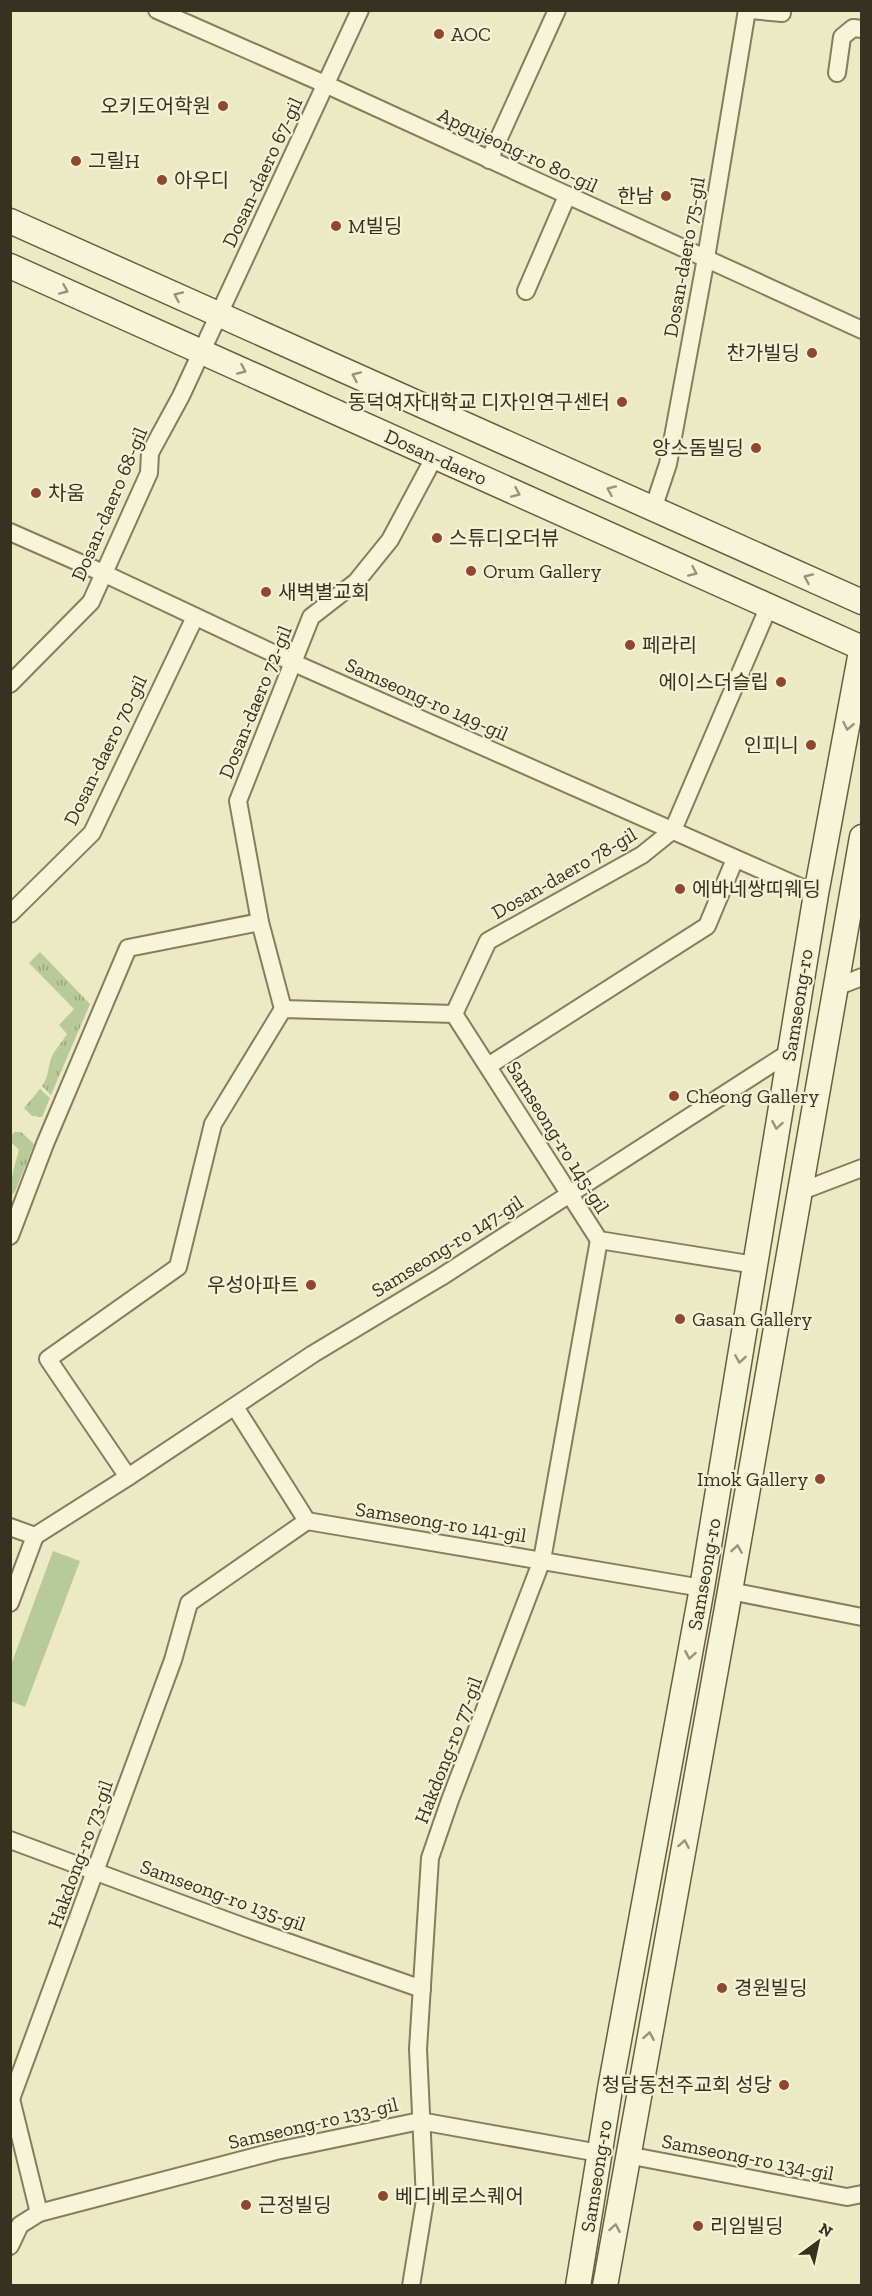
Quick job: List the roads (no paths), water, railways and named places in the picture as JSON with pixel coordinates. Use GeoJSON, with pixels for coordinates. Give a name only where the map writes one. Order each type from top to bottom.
{"type":"FeatureCollection","features":[{"type":"Feature","properties":{"kind":"main road"},"geometry":{"type":"LineString","coordinates":[[10,221],[861,602]]}},
{"type":"Feature","properties":{"kind":"main road","name":"Dosan-daero"},"geometry":{"type":"LineString","coordinates":[[10,266],[861,647]]}},
{"type":"Feature","properties":{"kind":"main road","name":"Samseong-ro"},"geometry":{"type":"LineString","coordinates":[[578,2286],[599,2153],[702,1588],[816,894],[861,647]]}},
{"type":"Feature","properties":{"kind":"main road","name":"Samseong-ro"},"geometry":{"type":"LineString","coordinates":[[605,2286],[730,1591],[861,837]]}},
{"type":"Feature","properties":{"kind":"street","name":"Apgujeong-ro 80-gil"},"geometry":{"type":"LineString","coordinates":[[157,10],[327,85],[861,330]]}},
{"type":"Feature","properties":{"kind":"street","name":"Dosan-daero 67-gil"},"geometry":{"type":"LineString","coordinates":[[201,351],[360,10]]}},
{"type":"Feature","properties":{"kind":"street"},"geometry":{"type":"LineString","coordinates":[[489,160],[557,10]]}},
{"type":"Feature","properties":{"kind":"street"},"geometry":{"type":"LineString","coordinates":[[748,10],[782,13]]}},
{"type":"Feature","properties":{"kind":"street","name":"Dosan-daero 75-gil"},"geometry":{"type":"LineString","coordinates":[[653,508],[668,464],[748,10]]}},
{"type":"Feature","properties":{"kind":"street"},"geometry":{"type":"LineString","coordinates":[[837,73],[842,37],[853,28],[861,29]]}},
{"type":"Feature","properties":{"kind":"street"},"geometry":{"type":"LineString","coordinates":[[526,291],[567,196]]}},
{"type":"Feature","properties":{"kind":"street","name":"Dosan-daero 68-gil"},"geometry":{"type":"LineString","coordinates":[[10,684],[90,602],[149,473],[150,453],[181,396],[201,351]]}},
{"type":"Feature","properties":{"kind":"street","name":"Dosan-daero 72-gil"},"geometry":{"type":"LineString","coordinates":[[283,1009],[260,922],[238,801],[311,617],[356,582],[390,540],[435,456]]}},
{"type":"Feature","properties":{"kind":"street","name":"Samseong-ro 149-gil"},"geometry":{"type":"LineString","coordinates":[[10,532],[294,663],[816,894]]}},
{"type":"Feature","properties":{"kind":"street","name":"Dosan-daero 78-gil"},"geometry":{"type":"LineString","coordinates":[[454,1014],[488,941],[642,855],[673,830],[769,606]]}},
{"type":"Feature","properties":{"kind":"street","name":"Dosan-daero 70-gil"},"geometry":{"type":"LineString","coordinates":[[10,914],[92,833],[195,617]]}},
{"type":"Feature","properties":{"kind":"street"},"geometry":{"type":"LineString","coordinates":[[488,1066],[707,926],[735,859]]}},
{"type":"Feature","properties":{"kind":"street"},"geometry":{"type":"LineString","coordinates":[[10,1236],[45,1144],[128,948],[260,922]]}},
{"type":"Feature","properties":{"kind":"street"},"geometry":{"type":"LineString","coordinates":[[836,987],[861,977]]}},
{"type":"Feature","properties":{"kind":"street"},"geometry":{"type":"LineString","coordinates":[[128,1477],[48,1359],[178,1267],[213,1124],[283,1009],[454,1014]]}},
{"type":"Feature","properties":{"kind":"street","name":"Samseong-ro 145-gil"},"geometry":{"type":"LineString","coordinates":[[454,1014],[599,1240],[755,1265]]}},
{"type":"Feature","properties":{"kind":"street","name":"Samseong-ro 147-gil"},"geometry":{"type":"LineString","coordinates":[[35,1536],[313,1354],[441,1277],[790,1052]]}},
{"type":"Feature","properties":{"kind":"street"},"geometry":{"type":"LineString","coordinates":[[799,1192],[861,1168]]}},
{"type":"Feature","properties":{"kind":"street","name":"Hakdong-ro 77-gil"},"geometry":{"type":"LineString","coordinates":[[411,2286],[425,2200],[418,2049],[430,1858],[542,1560],[599,1240]]}},
{"type":"Feature","properties":{"kind":"street"},"geometry":{"type":"LineString","coordinates":[[235,1407],[307,1521]]}},
{"type":"Feature","properties":{"kind":"street","name":"Samseong-ro 141-gil"},"geometry":{"type":"LineString","coordinates":[[307,1521],[702,1588]]}},
{"type":"Feature","properties":{"kind":"street","name":"Hakdong-ro 73-gil"},"geometry":{"type":"LineString","coordinates":[[39,2213],[11,2099],[173,1660],[189,1603],[307,1521]]}},
{"type":"Feature","properties":{"kind":"street"},"geometry":{"type":"LineString","coordinates":[[10,1527],[35,1536],[10,1604]]}},
{"type":"Feature","properties":{"kind":"street"},"geometry":{"type":"LineString","coordinates":[[730,1591],[861,1617]]}},
{"type":"Feature","properties":{"kind":"street","name":"Samseong-ro 135-gil"},"geometry":{"type":"LineString","coordinates":[[10,1840],[247,1928],[422,1989]]}},
{"type":"Feature","properties":{"kind":"street","name":"Samseong-ro 133-gil"},"geometry":{"type":"LineString","coordinates":[[39,2213],[276,2151],[420,2121],[599,2153]]}},
{"type":"Feature","properties":{"kind":"street","name":"Samseong-ro 134-gil"},"geometry":{"type":"LineString","coordinates":[[627,2155],[847,2197],[861,2194]]}},
{"type":"Feature","properties":{"kind":"street"},"geometry":{"type":"LineString","coordinates":[[10,2246],[20,2225],[39,2213]]}},
{"type":"Feature","properties":{"kind":"place","name":"AOC"},"geometry":{"type":"Point","coordinates":[439,34]}},
{"type":"Feature","properties":{"kind":"place","name":"오키도어학원"},"geometry":{"type":"Point","coordinates":[223,106]}},
{"type":"Feature","properties":{"kind":"place","name":"그릴H"},"geometry":{"type":"Point","coordinates":[76,161]}},
{"type":"Feature","properties":{"kind":"place","name":"아우디"},"geometry":{"type":"Point","coordinates":[162,180]}},
{"type":"Feature","properties":{"kind":"place","name":"한남"},"geometry":{"type":"Point","coordinates":[666,196]}},
{"type":"Feature","properties":{"kind":"place","name":"M빌딩"},"geometry":{"type":"Point","coordinates":[336,226]}},
{"type":"Feature","properties":{"kind":"place","name":"찬가빌딩"},"geometry":{"type":"Point","coordinates":[812,353]}},
{"type":"Feature","properties":{"kind":"place","name":"동덕여자대학교 디자인연구센터"},"geometry":{"type":"Point","coordinates":[622,402]}},
{"type":"Feature","properties":{"kind":"place","name":"앙스돔빌딩"},"geometry":{"type":"Point","coordinates":[756,448]}},
{"type":"Feature","properties":{"kind":"place","name":"차움"},"geometry":{"type":"Point","coordinates":[36,493]}},
{"type":"Feature","properties":{"kind":"place","name":"스튜디오더뷰"},"geometry":{"type":"Point","coordinates":[437,538]}},
{"type":"Feature","properties":{"kind":"place","name":"Orum Gallery"},"geometry":{"type":"Point","coordinates":[471,571]}},
{"type":"Feature","properties":{"kind":"place","name":"새벽별교회"},"geometry":{"type":"Point","coordinates":[266,592]}},
{"type":"Feature","properties":{"kind":"place","name":"페라리"},"geometry":{"type":"Point","coordinates":[630,645]}},
{"type":"Feature","properties":{"kind":"place","name":"에이스더슬립"},"geometry":{"type":"Point","coordinates":[781,682]}},
{"type":"Feature","properties":{"kind":"place","name":"인피니"},"geometry":{"type":"Point","coordinates":[811,745]}},
{"type":"Feature","properties":{"kind":"place","name":"에바네쌍띠웨딩"},"geometry":{"type":"Point","coordinates":[680,889]}},
{"type":"Feature","properties":{"kind":"place","name":"Cheong Gallery"},"geometry":{"type":"Point","coordinates":[674,1096]}},
{"type":"Feature","properties":{"kind":"place","name":"우성아파트"},"geometry":{"type":"Point","coordinates":[311,1285]}},
{"type":"Feature","properties":{"kind":"place","name":"Gasan Gallery"},"geometry":{"type":"Point","coordinates":[680,1319]}},
{"type":"Feature","properties":{"kind":"place","name":"Imok Gallery"},"geometry":{"type":"Point","coordinates":[820,1479]}},
{"type":"Feature","properties":{"kind":"place","name":"경원빌딩"},"geometry":{"type":"Point","coordinates":[722,1988]}},
{"type":"Feature","properties":{"kind":"place","name":"청담동천주교회 성당"},"geometry":{"type":"Point","coordinates":[784,2085]}},
{"type":"Feature","properties":{"kind":"place","name":"베디베로스퀘어"},"geometry":{"type":"Point","coordinates":[383,2196]}},
{"type":"Feature","properties":{"kind":"place","name":"근정빌딩"},"geometry":{"type":"Point","coordinates":[246,2205]}},
{"type":"Feature","properties":{"kind":"place","name":"리임빌딩"},"geometry":{"type":"Point","coordinates":[698,2226]}}]}
